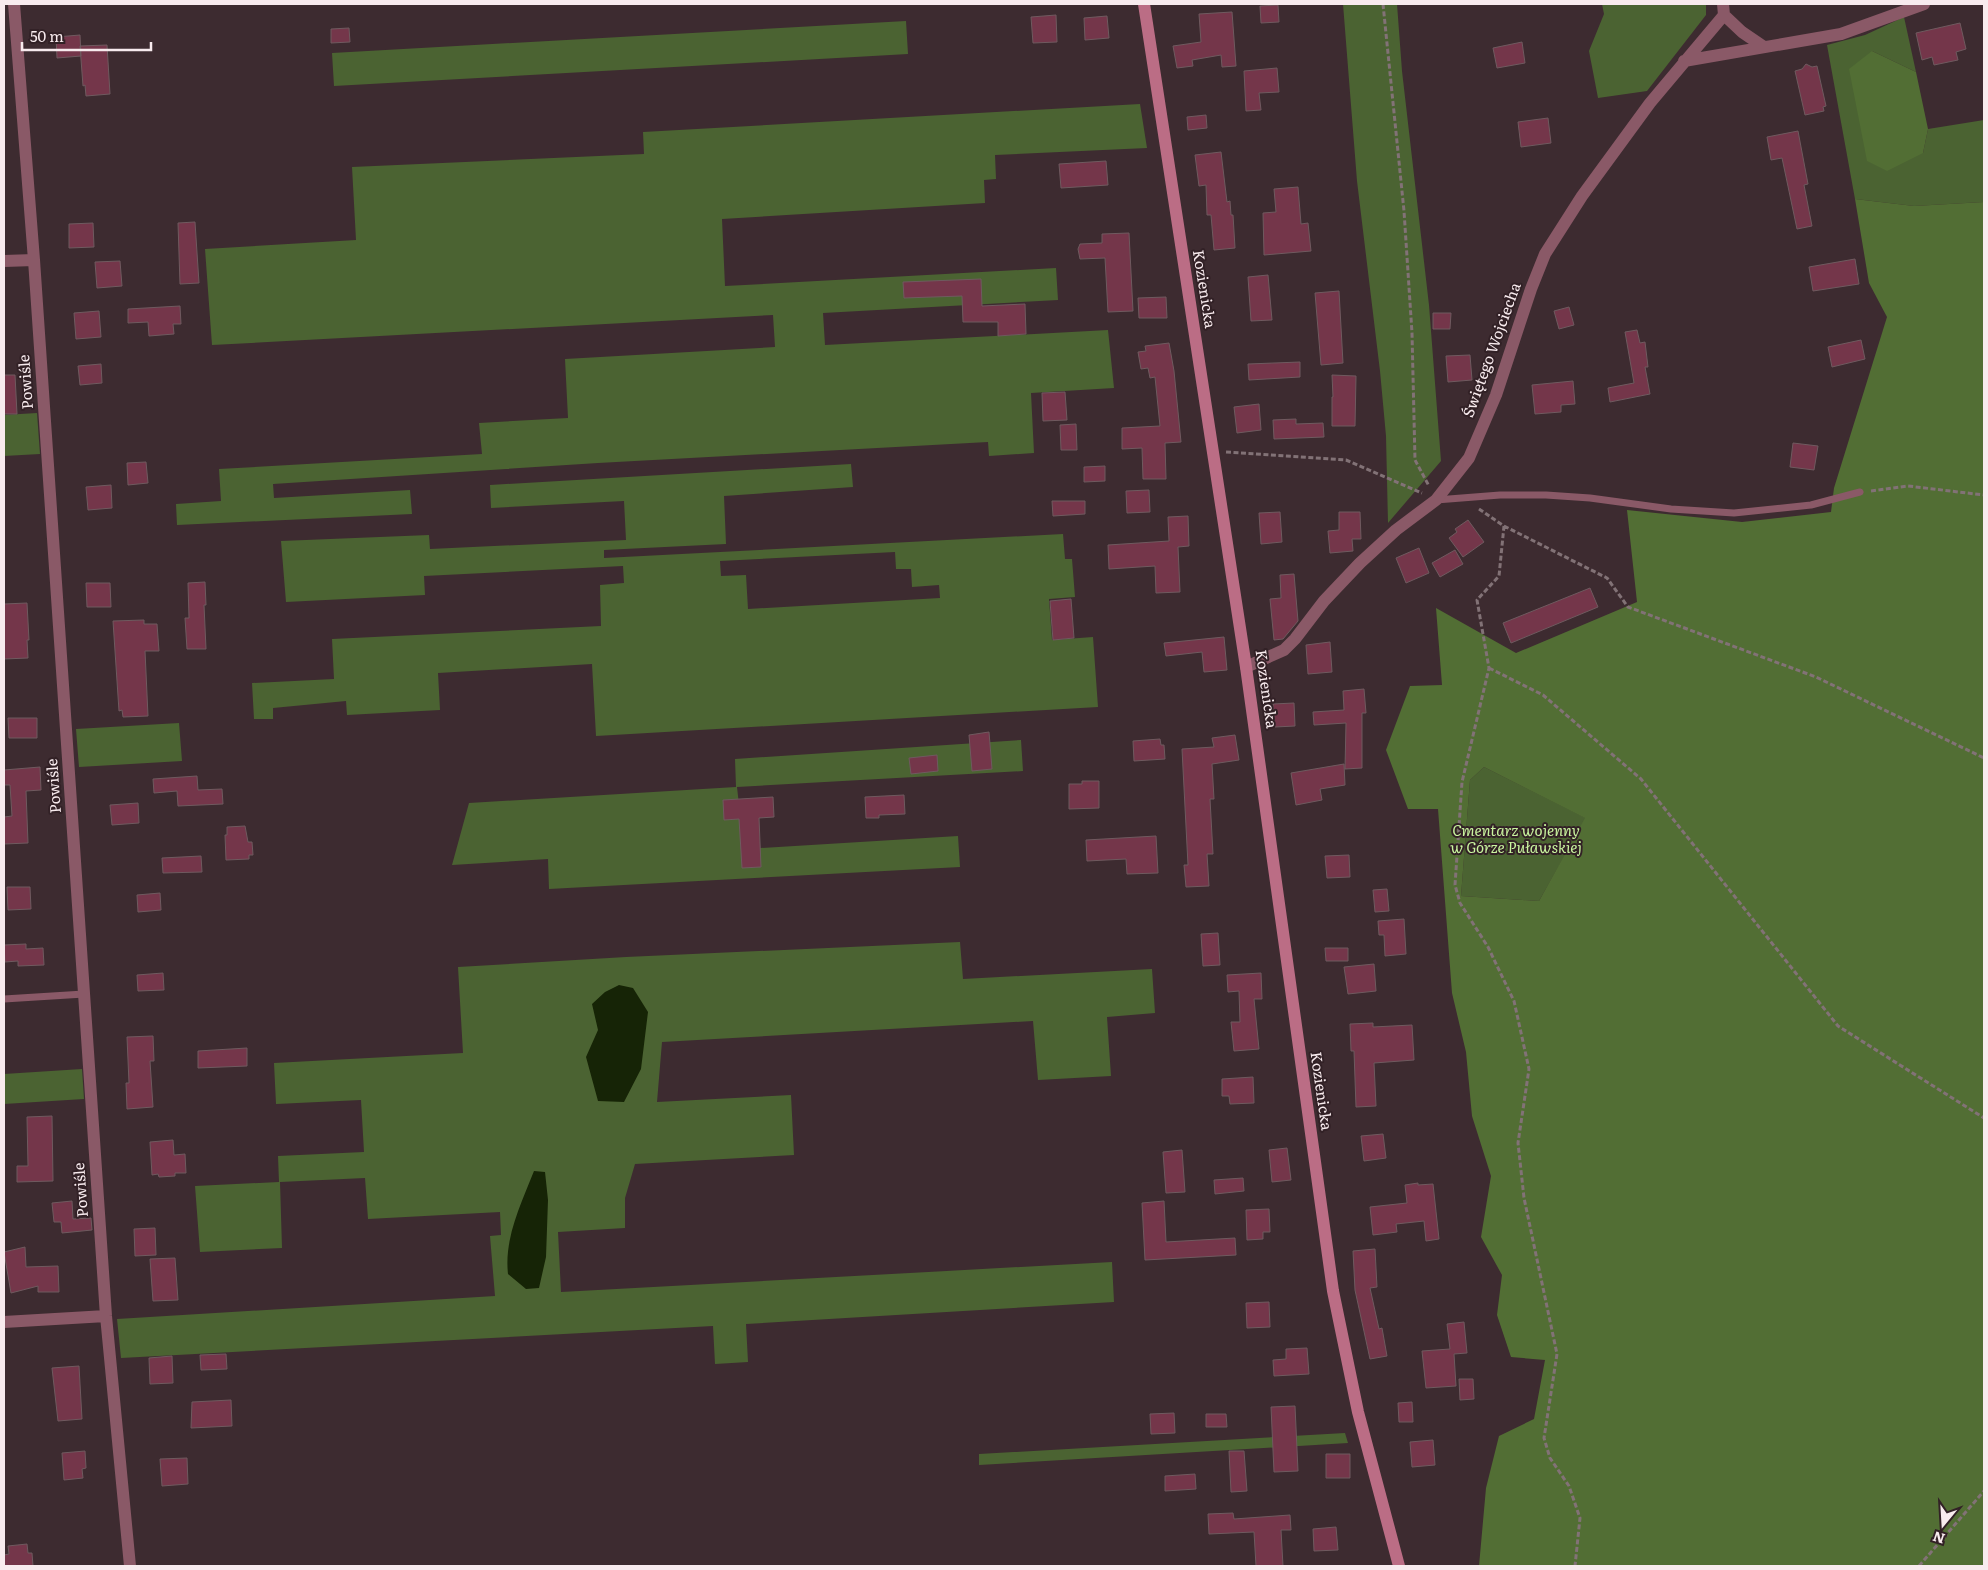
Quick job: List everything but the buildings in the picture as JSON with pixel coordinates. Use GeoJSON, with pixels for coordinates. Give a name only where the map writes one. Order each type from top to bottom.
{"type":"FeatureCollection","features":[{"type":"Feature","properties":{"kind":"main road","name":"Kozienicka"},"geometry":{"type":"LineString","coordinates":[[1144,4],[1268,815],[1333,1291],[1351,1380],[1399,1566]]}},
{"type":"Feature","properties":{"kind":"street","name":"Powiśle"},"geometry":{"type":"LineString","coordinates":[[14,4],[34,260],[106,1316],[130,1566]]}},
{"type":"Feature","properties":{"kind":"street"},"geometry":{"type":"LineString","coordinates":[[1684,61],[1841,34],[1924,4]]}},
{"type":"Feature","properties":{"kind":"street"},"geometry":{"type":"LineString","coordinates":[[1724,9],[1742,32],[1764,47]]}},
{"type":"Feature","properties":{"kind":"street","name":"Świętego Wojciecha"},"geometry":{"type":"LineString","coordinates":[[1246,667],[1284,650],[1295,639],[1324,601],[1360,563],[1396,530],[1436,500],[1469,458],[1496,395],[1531,289],[1545,254],[1582,196],[1650,103],[1724,9]]}},
{"type":"Feature","properties":{"kind":"street"},"geometry":{"type":"LineString","coordinates":[[4,261],[34,260]]}},
{"type":"Feature","properties":{"kind":"street"},"geometry":{"type":"LineString","coordinates":[[4,1322],[106,1316]]}},
{"type":"Feature","properties":{"kind":"lane"},"geometry":{"type":"LineString","coordinates":[[1436,500],[1500,495],[1546,496],[1590,498],[1671,509],[1734,513],[1811,504],[1860,492]]}},
{"type":"Feature","properties":{"kind":"lane"},"geometry":{"type":"LineString","coordinates":[[4,999],[84,994]]}},
{"type":"Feature","properties":{"kind":"path"},"geometry":{"type":"LineString","coordinates":[[1383,4],[1404,211],[1412,333],[1415,460],[1436,500]]}},
{"type":"Feature","properties":{"kind":"path"},"geometry":{"type":"LineString","coordinates":[[1213,451],[1346,460],[1436,500]]}},
{"type":"Feature","properties":{"kind":"path"},"geometry":{"type":"LineString","coordinates":[[1860,492],[1908,486],[1984,495]]}},
{"type":"Feature","properties":{"kind":"path"},"geometry":{"type":"LineString","coordinates":[[1464,499],[1504,526],[1607,578],[1628,607],[1816,677],[1984,758]]}},
{"type":"Feature","properties":{"kind":"path"},"geometry":{"type":"LineString","coordinates":[[1504,526],[1499,576],[1477,600],[1489,668],[1462,782],[1455,885],[1460,903],[1488,947],[1514,1001],[1529,1069],[1518,1142],[1524,1198],[1557,1354],[1544,1438],[1550,1458],[1570,1486],[1580,1518],[1575,1566]]}},
{"type":"Feature","properties":{"kind":"path"},"geometry":{"type":"LineString","coordinates":[[1489,668],[1543,695],[1641,779],[1838,1026],[1984,1118]]}},
{"type":"Feature","properties":{"kind":"path"},"geometry":{"type":"LineString","coordinates":[[1919,1566],[1984,1491]]}},
{"type":"Feature","properties":{"kind":"green space"},"geometry":{"type":"Polygon","coordinates":[[[1343,4],[1397,4],[1402,71],[1429,305],[1441,461],[1388,523],[1386,436],[1357,181],[1343,4]]]}},
{"type":"Feature","properties":{"kind":"green space"},"geometry":{"type":"Polygon","coordinates":[[[1602,4],[1706,4],[1706,15],[1647,91],[1598,98],[1589,51],[1604,14],[1602,4]]]}},
{"type":"Feature","properties":{"kind":"green space"},"geometry":{"type":"Polygon","coordinates":[[[1904,17],[1916,72],[1872,51],[1923,153],[1928,129],[1984,120],[1984,202],[1914,206],[1855,199],[1827,45],[1865,35],[1904,17]]]}},
{"type":"Feature","properties":{"kind":"green space"},"geometry":{"type":"Polygon","coordinates":[[[906,21],[908,54],[334,86],[332,53],[906,21]]]}},
{"type":"Feature","properties":{"kind":"green space"},"geometry":{"type":"Polygon","coordinates":[[[1872,51],[1916,72],[1928,129],[1923,153],[1887,171],[1867,161],[1849,69],[1872,51]]]}},
{"type":"Feature","properties":{"kind":"green space"},"geometry":{"type":"Polygon","coordinates":[[[1140,104],[1147,148],[995,155],[996,179],[984,180],[985,203],[722,219],[725,286],[1056,268],[1058,300],[823,313],[825,345],[1108,330],[1114,388],[1031,393],[1034,453],[989,456],[988,442],[598,463],[273,484],[274,498],[410,490],[412,514],[177,525],[176,504],[221,501],[219,469],[482,454],[479,423],[568,418],[565,359],[775,347],[773,315],[212,345],[205,249],[356,240],[352,167],[644,154],[643,132],[1140,104]]]}},
{"type":"Feature","properties":{"kind":"green space"},"geometry":{"type":"Polygon","coordinates":[[[1855,199],[1914,206],[1984,202],[1984,1566],[1479,1566],[1486,1488],[1499,1436],[1534,1419],[1545,1360],[1511,1357],[1497,1315],[1502,1275],[1481,1237],[1491,1176],[1472,1116],[1466,1052],[1452,993],[1438,809],[1408,809],[1386,750],[1410,686],[1442,685],[1436,608],[1516,653],[1637,602],[1627,510],[1742,522],[1831,512],[1834,488],[1887,317],[1869,283],[1855,199]],[[1484,767],[1470,780],[1461,896],[1539,901],[1585,818],[1484,767]]]}},
{"type":"Feature","properties":{"kind":"green space"},"geometry":{"type":"Polygon","coordinates":[[[37,413],[40,454],[4,456],[4,415],[37,413]]]}},
{"type":"Feature","properties":{"kind":"green space"},"geometry":{"type":"Polygon","coordinates":[[[851,464],[853,487],[724,496],[726,544],[604,550],[604,558],[1063,534],[1065,559],[1072,559],[1075,597],[1049,599],[1052,640],[1093,637],[1098,707],[596,736],[592,664],[438,673],[440,710],[347,715],[346,701],[273,708],[273,719],[254,719],[252,683],[334,679],[332,639],[601,626],[600,585],[624,583],[623,566],[424,576],[425,595],[286,602],[281,541],[429,535],[430,549],[626,540],[624,501],[491,508],[490,485],[851,464]],[[895,552],[720,561],[721,576],[746,575],[748,609],[940,598],[939,585],[912,587],[911,569],[896,569],[895,552]]]}},
{"type":"Feature","properties":{"kind":"green space"},"geometry":{"type":"Polygon","coordinates":[[[179,723],[182,761],[79,767],[76,729],[179,723]]]}},
{"type":"Feature","properties":{"kind":"green space"},"geometry":{"type":"Polygon","coordinates":[[[1021,740],[1023,771],[737,787],[744,849],[958,836],[960,867],[549,889],[548,859],[452,865],[469,803],[736,787],[735,759],[1021,740]]]}},
{"type":"Feature","properties":{"kind":"green space","name":"Cmentarz wojenny w Górze Puławskiej"},"geometry":{"type":"Polygon","coordinates":[[[1484,767],[1586,818],[1539,901],[1461,896],[1470,780],[1484,767]]]}},
{"type":"Feature","properties":{"kind":"green space"},"geometry":{"type":"Polygon","coordinates":[[[960,942],[963,979],[1152,969],[1155,1013],[1107,1017],[1111,1076],[1038,1080],[1033,1021],[662,1042],[657,1102],[791,1095],[794,1155],[635,1164],[625,1198],[625,1228],[558,1232],[561,1292],[1112,1262],[1114,1302],[746,1324],[748,1362],[715,1364],[713,1326],[121,1358],[117,1319],[495,1296],[490,1236],[501,1235],[500,1212],[368,1219],[365,1178],[280,1182],[282,1248],[200,1252],[195,1186],[279,1182],[278,1156],[364,1152],[361,1100],[276,1104],[274,1063],[463,1053],[458,967],[626,957],[960,942]]]}},
{"type":"Feature","properties":{"kind":"green space"},"geometry":{"type":"Polygon","coordinates":[[[82,1069],[84,1099],[4,1104],[4,1074],[82,1069]]]}},
{"type":"Feature","properties":{"kind":"green space"},"geometry":{"type":"Polygon","coordinates":[[[1345,1433],[1348,1443],[979,1465],[979,1454],[1345,1433]]]}},
{"type":"Feature","properties":{"kind":"shaded area"},"geometry":{"type":"Polygon","coordinates":[[[619,985],[633,988],[648,1012],[641,1069],[624,1102],[598,1101],[586,1057],[598,1030],[592,1004],[605,992],[619,985]]]}},
{"type":"Feature","properties":{"kind":"shaded area"},"geometry":{"type":"Polygon","coordinates":[[[534,1171],[545,1172],[548,1200],[546,1257],[539,1288],[526,1289],[508,1274],[507,1261],[511,1234],[534,1171]]]}}]}
